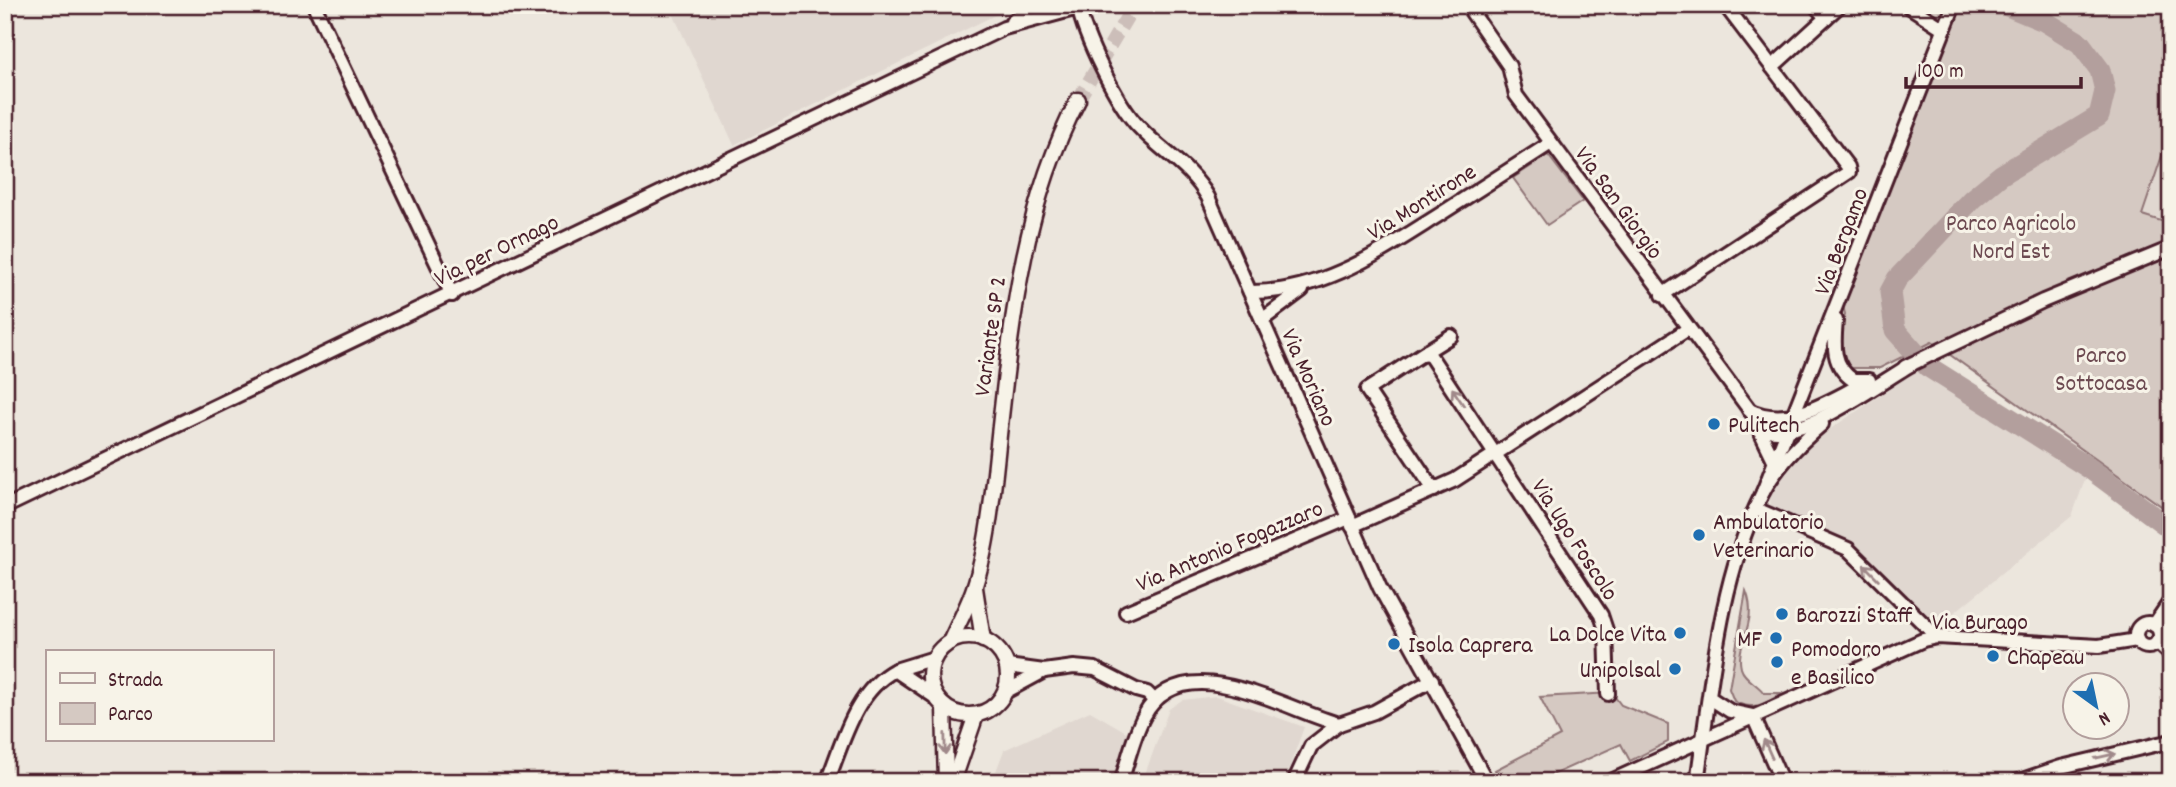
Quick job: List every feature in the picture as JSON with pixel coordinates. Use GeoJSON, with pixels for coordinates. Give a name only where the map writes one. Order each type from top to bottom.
{"type":"FeatureCollection","features":[{"type":"Feature","properties":{"kind":"main road","name":"Variante SP 2"},"geometry":{"type":"LineString","coordinates":[[934,658],[950,642],[975,587],[993,492],[1008,352],[1026,245],[1043,175],[1078,100]]}},
{"type":"Feature","properties":{"kind":"main road","name":"Variante SP 2"},"geometry":{"type":"LineString","coordinates":[[975,587],[983,640]]}},
{"type":"Feature","properties":{"kind":"main road"},"geometry":{"type":"LineString","coordinates":[[940,702],[954,713],[975,715],[993,707],[1005,692],[1007,666],[998,650],[983,640],[961,638],[950,642]]}},
{"type":"Feature","properties":{"kind":"main road"},"geometry":{"type":"LineString","coordinates":[[934,658],[930,681],[940,702],[946,782]]}},
{"type":"Feature","properties":{"kind":"main road"},"geometry":{"type":"LineString","coordinates":[[953,782],[975,715]]}},
{"type":"Feature","properties":{"kind":"street"},"geometry":{"type":"LineString","coordinates":[[314,5],[452,295]]}},
{"type":"Feature","properties":{"kind":"street","name":"Via per Ornago"},"geometry":{"type":"LineString","coordinates":[[1004,28],[1034,5]]}},
{"type":"Feature","properties":{"kind":"street"},"geometry":{"type":"LineString","coordinates":[[1662,295],[1849,172],[1848,167],[1725,5]]}},
{"type":"Feature","properties":{"kind":"street"},"geometry":{"type":"LineString","coordinates":[[1815,5],[1826,18]]}},
{"type":"Feature","properties":{"kind":"street"},"geometry":{"type":"LineString","coordinates":[[1772,67],[1840,5]]}},
{"type":"Feature","properties":{"kind":"street"},"geometry":{"type":"LineString","coordinates":[[1907,5],[1944,29]]}},
{"type":"Feature","properties":{"kind":"street","name":"Via Bergamo"},"geometry":{"type":"LineString","coordinates":[[1697,782],[1734,571],[1954,5]]}},
{"type":"Feature","properties":{"kind":"street","name":"Via per Ornago"},"geometry":{"type":"LineString","coordinates":[[5,508],[1004,28],[1078,7]]}},
{"type":"Feature","properties":{"kind":"street","name":"Via Moriano"},"geometry":{"type":"LineString","coordinates":[[1078,7],[1117,97],[1129,116],[1147,135],[1182,163],[1204,191],[1380,588],[1487,782]]}},
{"type":"Feature","properties":{"kind":"street","name":"Via San Giorgio"},"geometry":{"type":"LineString","coordinates":[[1471,11],[1505,58],[1516,95],[1752,416],[1775,463]]}},
{"type":"Feature","properties":{"kind":"street","name":"Via Montirone"},"geometry":{"type":"LineString","coordinates":[[1308,285],[1373,256],[1551,143]]}},
{"type":"Feature","properties":{"kind":"street"},"geometry":{"type":"LineString","coordinates":[[1752,416],[1769,432],[1787,432],[1805,427],[1948,346],[2043,301],[2171,248]]}},
{"type":"Feature","properties":{"kind":"street"},"geometry":{"type":"LineString","coordinates":[[1250,292],[1273,292],[1308,285]]}},
{"type":"Feature","properties":{"kind":"street"},"geometry":{"type":"LineString","coordinates":[[1262,320],[1308,285]]}},
{"type":"Feature","properties":{"kind":"street"},"geometry":{"type":"LineString","coordinates":[[1838,304],[1834,350],[1838,363],[1853,380],[1873,379]]}},
{"type":"Feature","properties":{"kind":"street"},"geometry":{"type":"LineString","coordinates":[[1350,522],[1434,490],[1688,329]]}},
{"type":"Feature","properties":{"kind":"street"},"geometry":{"type":"LineString","coordinates":[[1434,490],[1367,390],[1451,336]]}},
{"type":"Feature","properties":{"kind":"street","name":"Via Ugo Foscolo"},"geometry":{"type":"LineString","coordinates":[[1427,351],[1601,615],[1606,630],[1608,694]]}},
{"type":"Feature","properties":{"kind":"street"},"geometry":{"type":"LineString","coordinates":[[1752,416],[1794,417],[1873,379],[1912,364]]}},
{"type":"Feature","properties":{"kind":"street"},"geometry":{"type":"LineString","coordinates":[[1763,492],[1807,437],[1849,401]]}},
{"type":"Feature","properties":{"kind":"street"},"geometry":{"type":"LineString","coordinates":[[1756,509],[1847,549],[1937,637]]}},
{"type":"Feature","properties":{"kind":"street","name":"Via Antonio Fogazzaro"},"geometry":{"type":"LineString","coordinates":[[1126,612],[1350,522]]}},
{"type":"Feature","properties":{"kind":"street"},"geometry":{"type":"LineString","coordinates":[[2154,625],[2171,600]]}},
{"type":"Feature","properties":{"kind":"street"},"geometry":{"type":"LineString","coordinates":[[2137,640],[2140,626],[2154,625]]}},
{"type":"Feature","properties":{"kind":"street"},"geometry":{"type":"LineString","coordinates":[[2154,625],[2159,633],[2157,642],[2171,655]]}},
{"type":"Feature","properties":{"kind":"street","name":"Via Burago"},"geometry":{"type":"LineString","coordinates":[[1609,782],[1895,651],[1937,637],[2099,646],[2137,640],[2146,647],[2157,642]]}},
{"type":"Feature","properties":{"kind":"street"},"geometry":{"type":"LineString","coordinates":[[827,782],[864,697],[882,677],[895,670],[934,658]]}},
{"type":"Feature","properties":{"kind":"street"},"geometry":{"type":"LineString","coordinates":[[1007,666],[1044,671],[1074,667],[1095,669],[1136,691],[1147,693],[1154,702]]}},
{"type":"Feature","properties":{"kind":"street"},"geometry":{"type":"LineString","coordinates":[[895,670],[940,702]]}},
{"type":"Feature","properties":{"kind":"street"},"geometry":{"type":"LineString","coordinates":[[1005,692],[1044,671]]}},
{"type":"Feature","properties":{"kind":"street"},"geometry":{"type":"LineString","coordinates":[[1294,782],[1311,746],[1339,724],[1431,677]]}},
{"type":"Feature","properties":{"kind":"street"},"geometry":{"type":"LineString","coordinates":[[1121,782],[1143,718],[1154,702],[1186,685],[1216,682],[1339,724]]}},
{"type":"Feature","properties":{"kind":"street"},"geometry":{"type":"LineString","coordinates":[[1710,698],[1724,709],[1753,716],[1782,782]]}},
{"type":"Feature","properties":{"kind":"street"},"geometry":{"type":"LineString","coordinates":[[2016,782],[2061,767],[2171,741]]}},
{"type":"Feature","properties":{"kind":"shaded area"},"geometry":{"type":"Polygon","coordinates":[[[669,5],[1015,5],[734,145],[669,5]]]}},
{"type":"Feature","properties":{"kind":"shaded area"},"geometry":{"type":"Polygon","coordinates":[[[2171,120],[2171,220],[2140,215],[2171,120]]]}},
{"type":"Feature","properties":{"kind":"shaded area"},"geometry":{"type":"Polygon","coordinates":[[[1918,370],[2086,477],[2072,516],[1939,625],[1857,549],[1771,509],[1770,499],[1775,487],[1817,438],[1918,370]]]}},
{"type":"Feature","properties":{"kind":"shaded area"},"geometry":{"type":"Polygon","coordinates":[[[1217,696],[1304,727],[1284,782],[1142,782],[1169,709],[1182,700],[1217,696]]]}},
{"type":"Feature","properties":{"kind":"shaded area"},"geometry":{"type":"Polygon","coordinates":[[[1090,711],[1135,737],[1118,782],[992,782],[1004,750],[1090,711]]]}},
{"type":"Feature","properties":{"kind":"green space","name":"Parco Agricolo Nord Est"},"geometry":{"type":"Polygon","coordinates":[[[1918,5],[2163,5],[2171,17],[2171,129],[2142,215],[2171,224],[2171,513],[1932,342],[1880,368],[1849,368],[1838,351],[1845,314],[1843,306],[1951,28],[1918,5]]]}},
{"type":"Feature","properties":{"kind":"green space"},"geometry":{"type":"Polygon","coordinates":[[[1548,155],[1583,201],[1547,225],[1513,178],[1548,155]]]}},
{"type":"Feature","properties":{"kind":"green space"},"geometry":{"type":"Polygon","coordinates":[[[1746,591],[1750,613],[1741,650],[1741,668],[1764,693],[1781,693],[1770,701],[1753,706],[1734,701],[1729,689],[1746,591]]]}},
{"type":"Feature","properties":{"kind":"green space"},"geometry":{"type":"Polygon","coordinates":[[[1612,693],[1621,705],[1668,724],[1668,742],[1630,761],[1621,744],[1552,775],[1554,782],[1501,782],[1495,770],[1560,736],[1540,697],[1612,693]]]}},
{"type":"Feature","properties":{"kind":"waterway"},"geometry":{"type":"LineString","coordinates":[[2005,5],[2044,21],[2080,43],[2100,70],[2105,91],[2099,116],[2001,175],[1972,199],[1897,279],[1890,292],[1895,330],[1927,366],[2089,468],[2171,529]]}},
{"type":"Feature","properties":{"kind":"tunnel"},"geometry":{"type":"LineString","coordinates":[[1078,100],[1134,5]]}},
{"type":"Feature","properties":{"kind":"place","name":"Pulitech"},"geometry":{"type":"Point","coordinates":[1714,424]}},
{"type":"Feature","properties":{"kind":"place","name":"Ambulatorio Veterinario"},"geometry":{"type":"Point","coordinates":[1699,535]}},
{"type":"Feature","properties":{"kind":"place","name":"Barozzi Staff"},"geometry":{"type":"Point","coordinates":[1782,614]}},
{"type":"Feature","properties":{"kind":"place","name":"La Dolce Vita"},"geometry":{"type":"Point","coordinates":[1680,633]}},
{"type":"Feature","properties":{"kind":"place","name":"MF"},"geometry":{"type":"Point","coordinates":[1776,638]}},
{"type":"Feature","properties":{"kind":"place","name":"Isola Caprera"},"geometry":{"type":"Point","coordinates":[1394,644]}},
{"type":"Feature","properties":{"kind":"place","name":"Chapeau"},"geometry":{"type":"Point","coordinates":[1993,656]}},
{"type":"Feature","properties":{"kind":"place","name":"Pomodoro e Basilico"},"geometry":{"type":"Point","coordinates":[1777,662]}},
{"type":"Feature","properties":{"kind":"place","name":"Unipolsal"},"geometry":{"type":"Point","coordinates":[1675,669]}},
{"type":"Feature","properties":{"kind":"park label","name":"Parco Sottocasa"},"geometry":{"type":"Point","coordinates":[2101,368]}}]}
